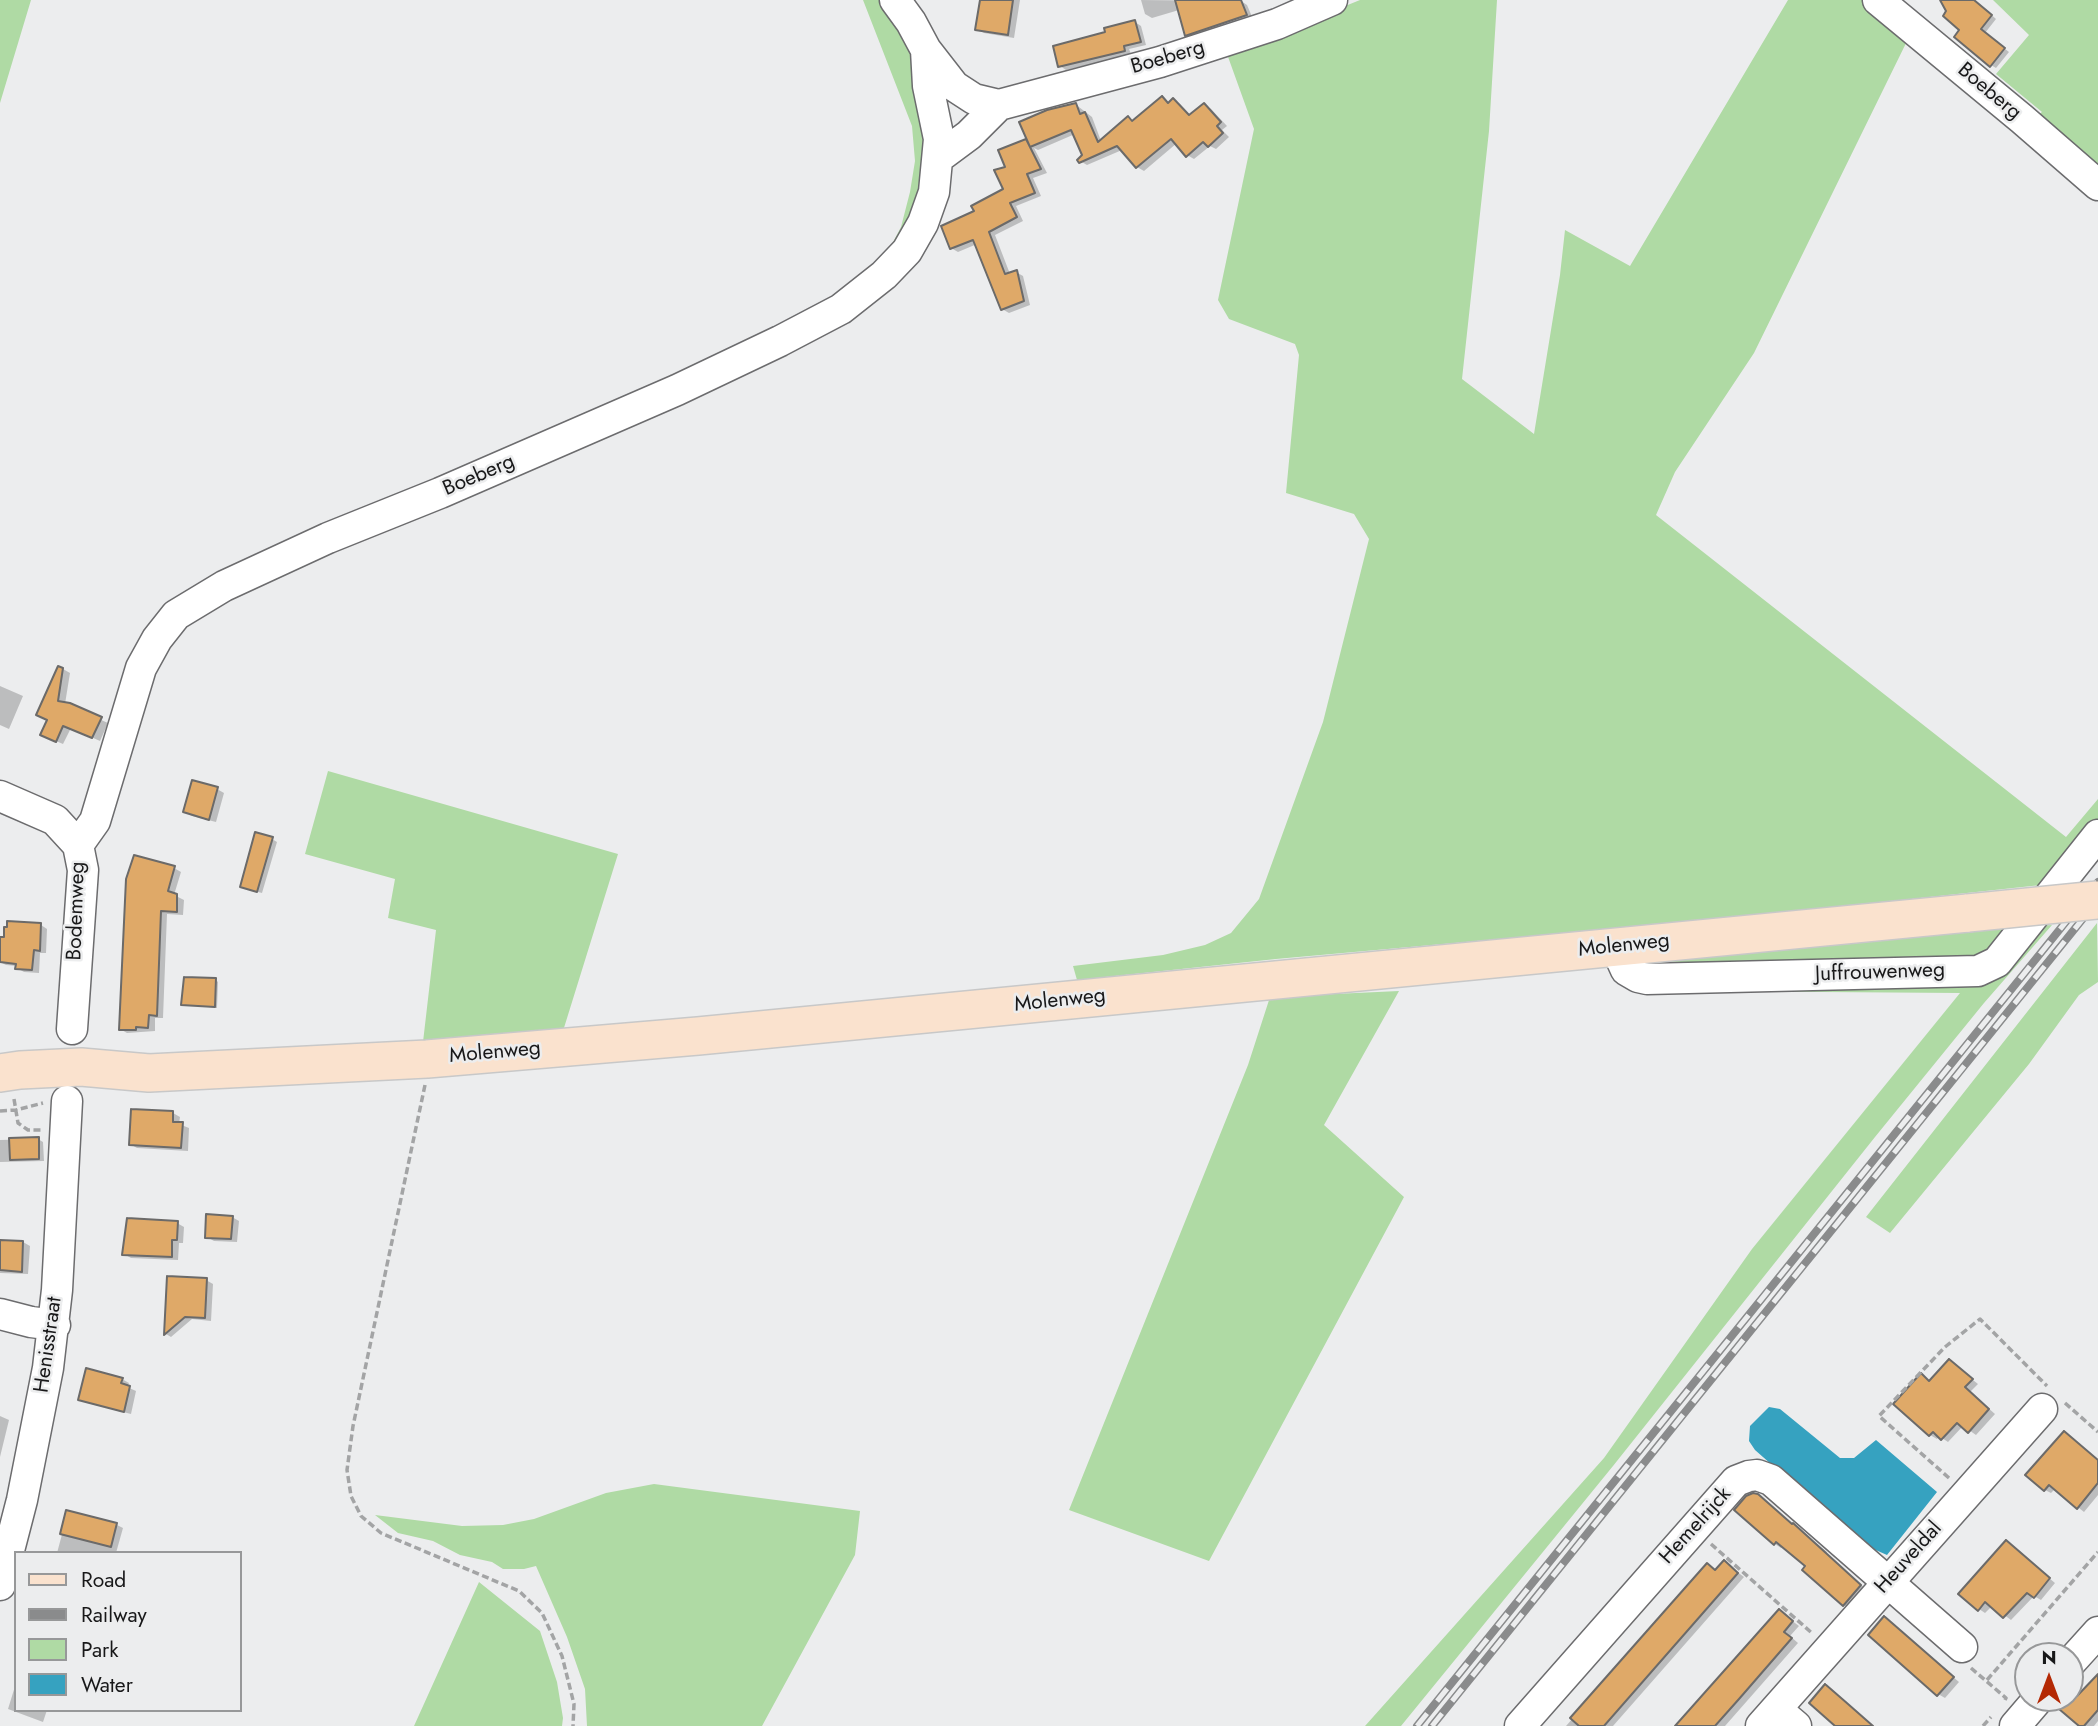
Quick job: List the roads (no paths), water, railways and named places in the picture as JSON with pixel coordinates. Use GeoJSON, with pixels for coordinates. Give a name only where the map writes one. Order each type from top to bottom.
{"type":"FeatureCollection","features":[{"type":"Feature","properties":{"kind":"main road","name":"Molenweg"},"geometry":{"type":"LineString","coordinates":[[9,1087],[81,1067],[149,1073],[427,1059],[698,1036],[2098,900]]}},
{"type":"Feature","properties":{"kind":"street","name":"Boeberg"},"geometry":{"type":"LineString","coordinates":[[895,0],[926,50],[954,86],[974,99],[999,105],[1160,62],[1277,24],[1332,0]]}},
{"type":"Feature","properties":{"kind":"street","name":"Boeberg"},"geometry":{"type":"LineString","coordinates":[[1878,0],[2098,185]]}},
{"type":"Feature","properties":{"kind":"street","name":"Boeberg"},"geometry":{"type":"LineString","coordinates":[[78,845],[95,821],[141,668],[157,639],[176,614],[212,592],[285,557],[677,390],[841,309],[884,275],[907,251],[923,223],[933,192],[939,139],[928,86],[926,50]]}},
{"type":"Feature","properties":{"kind":"street"},"geometry":{"type":"LineString","coordinates":[[938,158],[970,135],[999,105]]}},
{"type":"Feature","properties":{"kind":"street","name":"Bodemweg"},"geometry":{"type":"LineString","coordinates":[[0,796],[55,820],[78,845],[83,870],[72,1029]]}},
{"type":"Feature","properties":{"kind":"street","name":"Juffrouwenweg"},"geometry":{"type":"LineString","coordinates":[[1619,946],[1626,970],[1647,979],[1978,971],[1997,962],[2098,835]]}},
{"type":"Feature","properties":{"kind":"street","name":"Henisstraat"},"geometry":{"type":"LineString","coordinates":[[0,1585],[22,1500],[54,1325],[67,1101]]}},
{"type":"Feature","properties":{"kind":"street"},"geometry":{"type":"LineString","coordinates":[[0,1314],[54,1325]]}},
{"type":"Feature","properties":{"kind":"street","name":"Heuveldal"},"geometry":{"type":"LineString","coordinates":[[1777,1720],[1829,1648],[2052,1400]]}},
{"type":"Feature","properties":{"kind":"street","name":"Hemelrijck"},"geometry":{"type":"LineString","coordinates":[[1520,1726],[1736,1481],[1749,1476],[1771,1480],[1962,1647]]}},
{"type":"Feature","properties":{"kind":"street"},"geometry":{"type":"LineString","coordinates":[[2084,1648],[2098,1632]]}},
{"type":"Feature","properties":{"kind":"water"},"geometry":{"type":"Polygon","coordinates":[[[1769,1407],[1780,1409],[1840,1458],[1854,1458],[1876,1440],[1937,1492],[1887,1555],[1862,1544],[1755,1450],[1749,1441],[1750,1426],[1769,1407]]]}},
{"type":"Feature","properties":{"kind":"railway"},"geometry":{"type":"LineString","coordinates":[[1417,1726],[2098,882]]}},
{"type":"Feature","properties":{"kind":"railway"},"geometry":{"type":"LineString","coordinates":[[1432,1726],[2098,900]]}}]}
